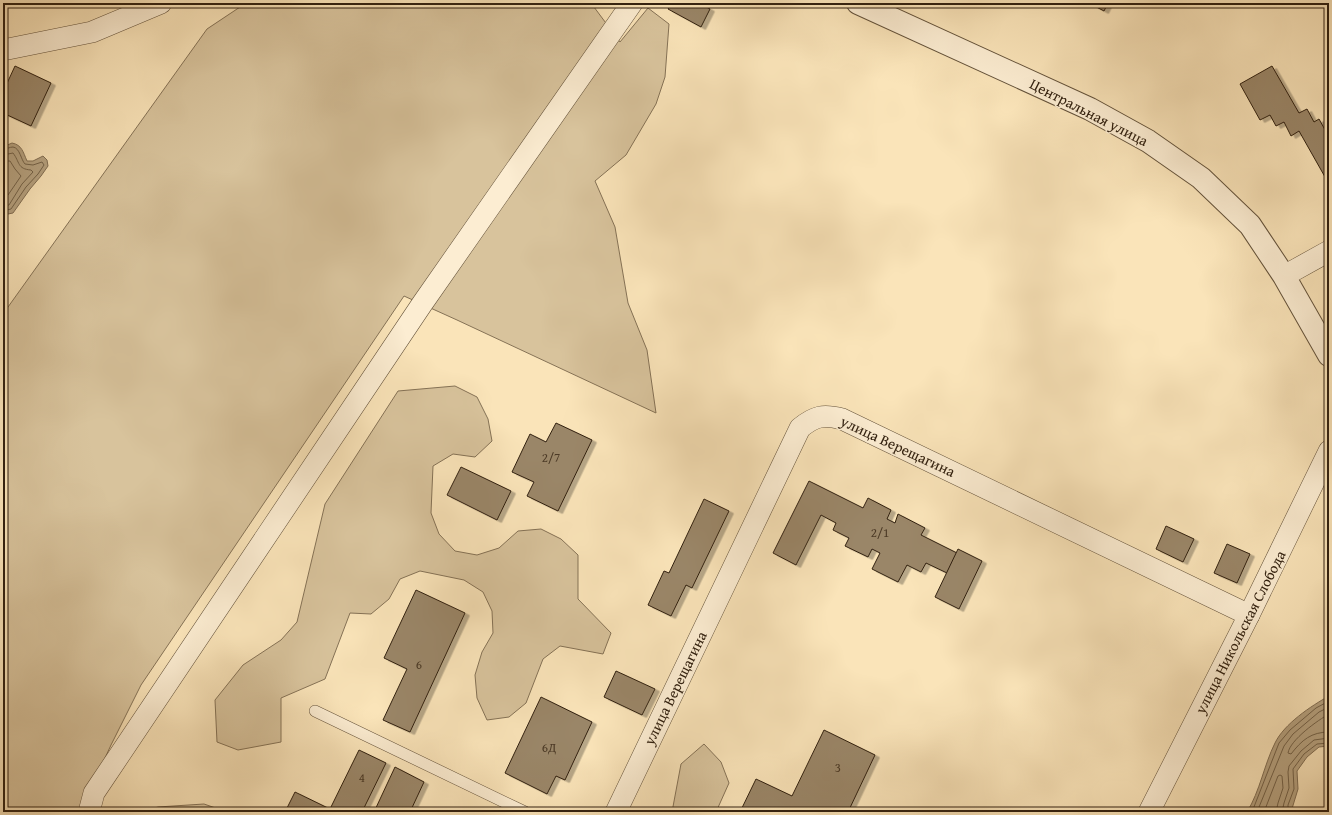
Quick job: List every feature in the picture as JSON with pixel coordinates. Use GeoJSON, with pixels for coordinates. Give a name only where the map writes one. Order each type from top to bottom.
{"type":"FeatureCollection","features":[{"type":"Feature","properties":{"kind":"street"},"geometry":{"type":"LineString","coordinates":[[3,50],[92,32],[161,3]]}},
{"type":"Feature","properties":{"kind":"street"},"geometry":{"type":"LineString","coordinates":[[89,812],[94,793],[422,304],[632,3]]}},
{"type":"Feature","properties":{"kind":"street","name":"Центральная улица"},"geometry":{"type":"LineString","coordinates":[[858,3],[1090,109],[1148,141],[1201,178],[1250,225],[1284,276],[1329,355]]}},
{"type":"Feature","properties":{"kind":"street"},"geometry":{"type":"LineString","coordinates":[[1284,276],[1329,251]]}},
{"type":"Feature","properties":{"kind":"street","name":"улица Верещагина"},"geometry":{"type":"LineString","coordinates":[[616,812],[800,428],[809,421],[820,416],[830,416],[842,419],[1248,615]]}},
{"type":"Feature","properties":{"kind":"street","name":"улица Никольская Слобода"},"geometry":{"type":"LineString","coordinates":[[1149,812],[1329,451]]}},
{"type":"Feature","properties":{"kind":"lane"},"geometry":{"type":"LineString","coordinates":[[314,711],[525,812]]}},
{"type":"Feature","properties":{"kind":"shaded area"},"geometry":{"type":"Polygon","coordinates":[[[246,3],[591,3],[620,42],[648,8],[669,24],[665,77],[656,104],[626,155],[595,181],[615,227],[628,303],[647,350],[656,413],[404,296],[141,685],[80,812],[3,812],[3,314],[207,29],[246,3]]]}},
{"type":"Feature","properties":{"kind":"shaded area"},"geometry":{"type":"Polygon","coordinates":[[[455,386],[477,397],[488,419],[492,441],[475,457],[453,454],[433,466],[431,513],[439,534],[455,551],[477,555],[499,548],[518,531],[541,529],[561,539],[578,555],[578,599],[611,633],[603,654],[560,646],[543,659],[526,703],[509,717],[487,720],[477,698],[475,675],[482,652],[493,633],[492,611],[483,592],[464,580],[420,571],[400,579],[389,599],[371,614],[350,613],[325,679],[281,698],[281,742],[238,750],[217,742],[215,700],[243,665],[281,640],[297,622],[325,504],[398,391],[455,386]]]}},
{"type":"Feature","properties":{"kind":"shaded area"},"geometry":{"type":"Polygon","coordinates":[[[704,744],[721,762],[729,783],[716,812],[672,812],[681,764],[704,744]]]}},
{"type":"Feature","properties":{"kind":"shaded area"},"geometry":{"type":"Polygon","coordinates":[[[204,804],[227,812],[140,812],[158,807],[204,804]]]}},
{"type":"Feature","properties":{"kind":"water"},"geometry":{"type":"Polygon","coordinates":[[[12,143],[20,147],[27,161],[33,161],[43,156],[47,160],[48,166],[13,213],[3,215],[3,147],[12,143]]]}},
{"type":"Feature","properties":{"kind":"water"},"geometry":{"type":"Polygon","coordinates":[[[1329,696],[1329,746],[1319,747],[1307,757],[1297,771],[1298,789],[1291,812],[1247,812],[1255,795],[1271,751],[1279,736],[1291,722],[1329,696]]]}},
{"type":"Feature","properties":{"kind":"building"},"geometry":{"type":"Polygon","coordinates":[[[672,3],[699,3],[710,9],[701,27],[668,9],[672,3]]]}},
{"type":"Feature","properties":{"kind":"building"},"geometry":{"type":"Polygon","coordinates":[[[1089,3],[1108,3],[1104,11],[1089,3]]]}},
{"type":"Feature","properties":{"kind":"building"},"geometry":{"type":"Polygon","coordinates":[[[15,66],[51,83],[31,126],[3,113],[3,92],[15,66]]]}},
{"type":"Feature","properties":{"kind":"building"},"geometry":{"type":"Polygon","coordinates":[[[1272,66],[1299,113],[1307,109],[1314,122],[1319,119],[1329,137],[1329,184],[1299,131],[1291,136],[1284,122],[1276,126],[1270,115],[1260,120],[1240,84],[1272,66]]]}},
{"type":"Feature","properties":{"kind":"building"},"geometry":{"type":"Polygon","coordinates":[[[556,423],[592,440],[558,511],[527,496],[534,482],[512,472],[530,434],[546,442],[556,423]]]}},
{"type":"Feature","properties":{"kind":"building"},"geometry":{"type":"Polygon","coordinates":[[[461,467],[511,491],[497,520],[447,495],[461,467]]]}},
{"type":"Feature","properties":{"kind":"building"},"geometry":{"type":"Polygon","coordinates":[[[809,481],[863,508],[868,498],[891,510],[887,519],[895,523],[898,514],[925,528],[921,535],[957,553],[947,573],[926,563],[921,572],[907,565],[898,582],[872,569],[880,553],[872,549],[868,557],[845,546],[849,538],[833,530],[836,523],[821,515],[796,565],[773,553],[809,481]]]}},
{"type":"Feature","properties":{"kind":"building"},"geometry":{"type":"Polygon","coordinates":[[[704,499],[729,511],[692,588],[686,585],[671,616],[648,605],[664,571],[669,573],[704,499]]]}},
{"type":"Feature","properties":{"kind":"building"},"geometry":{"type":"Polygon","coordinates":[[[1166,526],[1194,539],[1183,562],[1156,549],[1166,526]]]}},
{"type":"Feature","properties":{"kind":"building"},"geometry":{"type":"Polygon","coordinates":[[[1227,544],[1250,554],[1237,583],[1214,573],[1227,544]]]}},
{"type":"Feature","properties":{"kind":"building"},"geometry":{"type":"Polygon","coordinates":[[[958,549],[982,561],[959,609],[935,597],[958,549]]]}},
{"type":"Feature","properties":{"kind":"building"},"geometry":{"type":"Polygon","coordinates":[[[416,590],[465,613],[410,732],[383,720],[407,669],[384,658],[416,590]]]}},
{"type":"Feature","properties":{"kind":"building"},"geometry":{"type":"Polygon","coordinates":[[[616,671],[655,689],[642,715],[604,697],[616,671]]]}},
{"type":"Feature","properties":{"kind":"building"},"geometry":{"type":"Polygon","coordinates":[[[541,697],[592,722],[565,780],[556,776],[547,794],[505,773],[541,697]]]}},
{"type":"Feature","properties":{"kind":"building"},"geometry":{"type":"Polygon","coordinates":[[[824,730],[875,755],[848,812],[740,812],[756,779],[792,796],[824,730]]]}},
{"type":"Feature","properties":{"kind":"building"},"geometry":{"type":"Polygon","coordinates":[[[359,750],[386,763],[362,812],[285,812],[295,792],[330,809],[359,750]]]}},
{"type":"Feature","properties":{"kind":"building"},"geometry":{"type":"Polygon","coordinates":[[[395,767],[424,782],[410,812],[374,812],[395,767]]]}}]}
